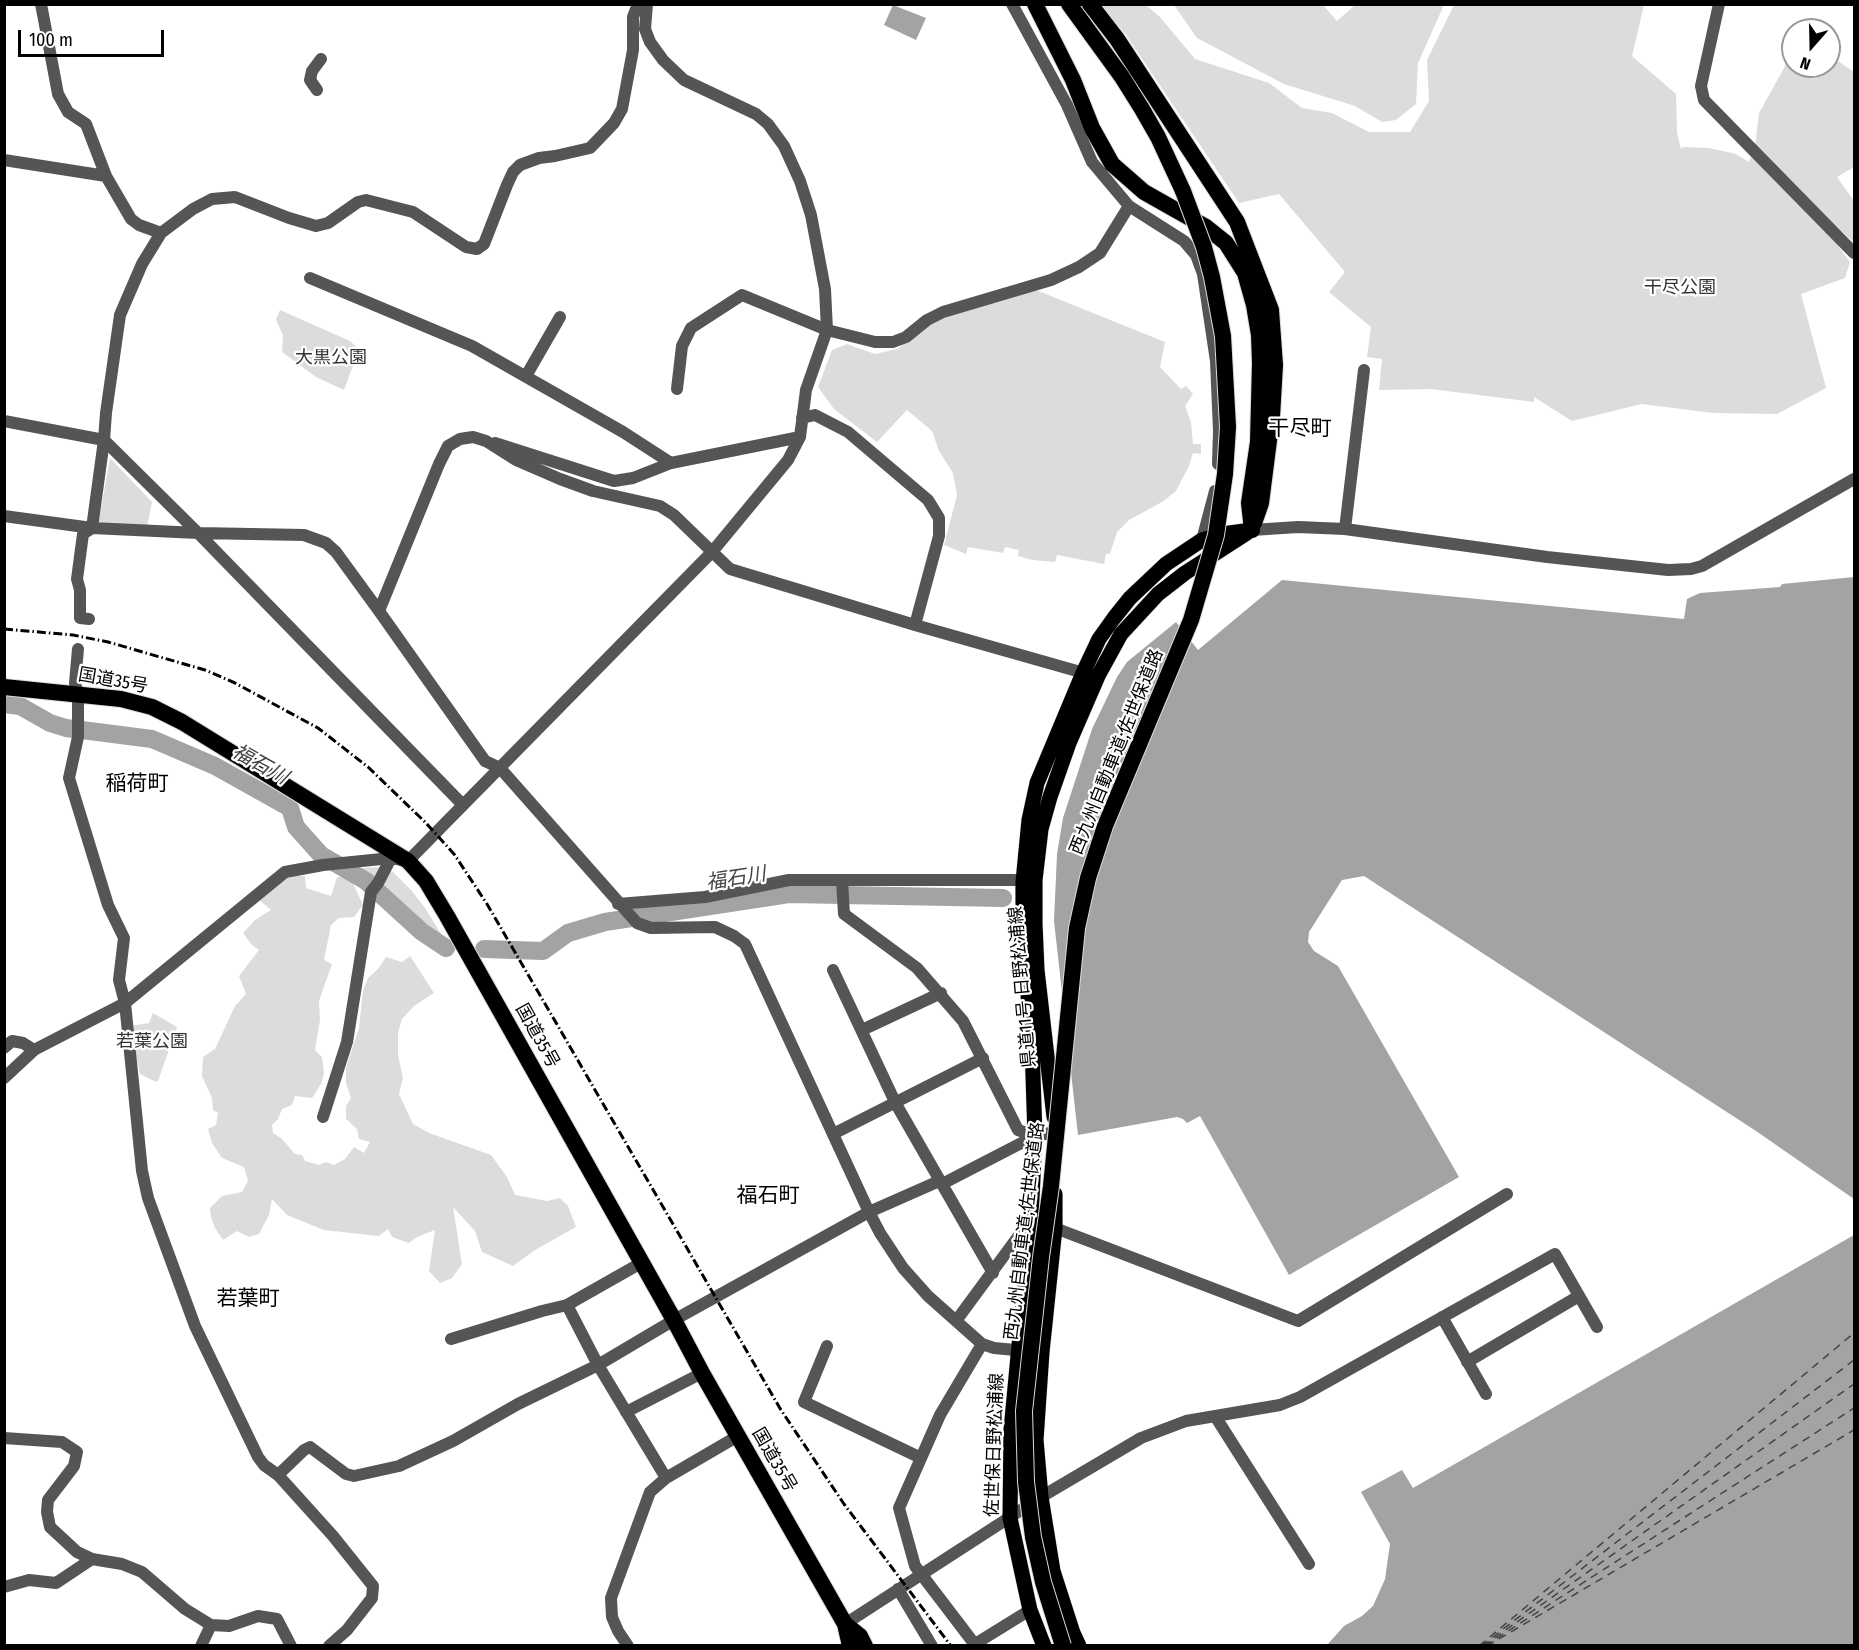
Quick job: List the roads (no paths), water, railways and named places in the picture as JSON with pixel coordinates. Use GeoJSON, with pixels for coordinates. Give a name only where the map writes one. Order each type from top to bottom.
{"type":"FeatureCollection","features":[{"type":"Feature","properties":{"kind":"highway"},"geometry":{"type":"LineString","coordinates":[[1035,4],[1073,80],[1092,128],[1112,164],[1144,192],[1206,227],[1226,243],[1245,273],[1259,335],[1260,363],[1258,442],[1249,503],[1252,530]]}},
{"type":"Feature","properties":{"kind":"highway"},"geometry":{"type":"LineString","coordinates":[[1090,4],[1123,48],[1237,222],[1270,310],[1275,365],[1272,417],[1261,503],[1252,530]]}},
{"type":"Feature","properties":{"kind":"highway","name":"西九州自動車道;佐世保道路"},"geometry":{"type":"LineString","coordinates":[[1063,1646],[1043,1582],[1033,1537],[1026,1482],[1024,1411],[1051,1186],[1077,928],[1088,878],[1105,826],[1191,620],[1216,535],[1226,474],[1228,427],[1227,381],[1218,305],[1204,246],[1184,191],[1142,109],[1122,77],[1071,8]]}},
{"type":"Feature","properties":{"kind":"highway","name":"国道35号"},"geometry":{"type":"LineString","coordinates":[[4,687],[78,700],[121,699],[152,707],[182,722],[400,860],[426,881],[845,1624],[850,1646]]}},
{"type":"Feature","properties":{"kind":"highway","name":"国道35号"},"geometry":{"type":"LineString","coordinates":[[845,1624],[860,1636],[865,1646]]}},
{"type":"Feature","properties":{"kind":"main road","name":"県道11号 日野松浦線"},"geometry":{"type":"LineString","coordinates":[[1018,1350],[1031,1219],[1035,1136],[1032,1046],[1023,930],[1029,881],[1050,797],[1069,743],[1099,639],[1130,598],[1166,564],[1202,540],[1222,534],[1252,530]]}},
{"type":"Feature","properties":{"kind":"main road","name":"県道11号 日野松浦線"},"geometry":{"type":"LineString","coordinates":[[1090,674],[1121,634],[1158,594],[1185,573],[1252,530]]}},
{"type":"Feature","properties":{"kind":"main road","name":"県道11号 日野松浦線"},"geometry":{"type":"LineString","coordinates":[[1029,881],[1055,1132],[1055,1228],[1042,1352],[1036,1440],[1041,1497],[1053,1571],[1079,1646]]}},
{"type":"Feature","properties":{"kind":"main road","name":"佐世保日野松浦線"},"geometry":{"type":"LineString","coordinates":[[1018,1350],[1011,1430],[1010,1518],[1030,1610],[1044,1646]]}},
{"type":"Feature","properties":{"kind":"street"},"geometry":{"type":"LineString","coordinates":[[41,4],[58,94],[68,112],[86,124],[106,176],[131,219],[139,225],[161,233]]}},
{"type":"Feature","properties":{"kind":"street"},"geometry":{"type":"LineString","coordinates":[[89,619],[80,618],[80,590],[77,579],[83,534],[92,528],[120,315],[142,264],[161,233],[193,209],[212,199],[235,197],[289,219],[316,226],[328,223],[358,202],[366,200],[413,212],[466,247],[477,249],[484,244],[507,185],[513,172],[520,165],[539,158],[590,148],[614,123],[622,109],[633,50],[633,17],[638,4]]}},
{"type":"Feature","properties":{"kind":"street"},"geometry":{"type":"LineString","coordinates":[[323,1117],[347,1042],[374,888],[400,860],[500,768],[712,552],[788,460],[800,437],[806,390],[827,330],[825,289],[811,215],[801,181],[784,146],[768,124],[756,114],[684,80],[663,60],[650,42],[645,29],[647,4]]}},
{"type":"Feature","properties":{"kind":"street"},"geometry":{"type":"LineString","coordinates":[[1012,4],[1067,105],[1092,162],[1129,206],[1184,241],[1196,255],[1203,274],[1216,361],[1219,431],[1218,478],[1202,540]]}},
{"type":"Feature","properties":{"kind":"street"},"geometry":{"type":"LineString","coordinates":[[1719,4],[1701,86],[1704,100],[1854,253]]}},
{"type":"Feature","properties":{"kind":"street"},"geometry":{"type":"LineString","coordinates":[[317,90],[310,80],[312,71],[321,59]]}},
{"type":"Feature","properties":{"kind":"street"},"geometry":{"type":"LineString","coordinates":[[4,160],[106,176]]}},
{"type":"Feature","properties":{"kind":"street"},"geometry":{"type":"LineString","coordinates":[[677,389],[682,346],[691,328],[742,295],[827,330],[875,342],[893,342],[906,337],[927,320],[943,312],[1051,280],[1079,267],[1100,252],[1129,206]]}},
{"type":"Feature","properties":{"kind":"street"},"geometry":{"type":"LineString","coordinates":[[310,278],[472,346],[623,432],[672,464]]}},
{"type":"Feature","properties":{"kind":"street"},"geometry":{"type":"LineString","coordinates":[[526,376],[560,317]]}},
{"type":"Feature","properties":{"kind":"street"},"geometry":{"type":"LineString","coordinates":[[1345,529],[1364,370]]}},
{"type":"Feature","properties":{"kind":"street"},"geometry":{"type":"LineString","coordinates":[[802,418],[815,415],[848,432],[922,494],[939,518],[939,536],[915,625]]}},
{"type":"Feature","properties":{"kind":"street"},"geometry":{"type":"LineString","coordinates":[[4,421],[104,440],[463,804]]}},
{"type":"Feature","properties":{"kind":"street"},"geometry":{"type":"LineString","coordinates":[[380,611],[439,464],[448,446],[460,439],[473,437],[523,451],[614,482],[633,478],[672,464],[800,437]]}},
{"type":"Feature","properties":{"kind":"street"},"geometry":{"type":"LineString","coordinates":[[486,441],[516,460],[560,479],[593,491],[660,506],[674,515],[730,569],[915,625],[1090,674]]}},
{"type":"Feature","properties":{"kind":"street"},"geometry":{"type":"LineString","coordinates":[[1252,530],[1298,527],[1345,529],[1547,557],[1668,570],[1691,569],[1702,566],[1854,478]]}},
{"type":"Feature","properties":{"kind":"street"},"geometry":{"type":"LineString","coordinates":[[4,516],[92,528],[198,533],[291,533],[315,538],[336,552],[485,761],[500,768],[637,923],[651,928],[715,927],[745,944],[869,1212],[903,1268],[928,1296],[982,1344],[994,1348],[1042,1352]]}},
{"type":"Feature","properties":{"kind":"street"},"geometry":{"type":"LineString","coordinates":[[78,649],[75,683],[78,700],[78,737],[69,778],[108,905],[124,938],[119,980],[125,1003],[142,1171],[148,1198],[195,1326],[258,1458],[278,1475],[333,1536],[373,1586],[372,1598],[346,1630],[329,1646]]}},
{"type":"Feature","properties":{"kind":"street"},"geometry":{"type":"LineString","coordinates":[[4,1078],[34,1050],[125,1003],[285,872],[350,862],[400,860]]}},
{"type":"Feature","properties":{"kind":"street"},"geometry":{"type":"LineString","coordinates":[[618,904],[705,897],[789,880],[843,883],[1029,881]]}},
{"type":"Feature","properties":{"kind":"street"},"geometry":{"type":"LineString","coordinates":[[843,883],[844,914],[917,968],[941,993],[963,1021],[1018,1130],[1035,1136]]}},
{"type":"Feature","properties":{"kind":"street"},"geometry":{"type":"LineString","coordinates":[[833,970],[896,1104],[993,1273]]}},
{"type":"Feature","properties":{"kind":"street"},"geometry":{"type":"LineString","coordinates":[[862,1030],[941,993]]}},
{"type":"Feature","properties":{"kind":"street"},"geometry":{"type":"LineString","coordinates":[[4,1048],[12,1041],[23,1043],[34,1050]]}},
{"type":"Feature","properties":{"kind":"street"},"geometry":{"type":"LineString","coordinates":[[833,1134],[983,1058]]}},
{"type":"Feature","properties":{"kind":"street"},"geometry":{"type":"LineString","coordinates":[[278,1475],[310,1447],[346,1474],[354,1476],[399,1466],[453,1441],[518,1404],[598,1365],[674,1320],[869,1212],[937,1182],[942,1184],[1035,1136],[1055,1132]]}},
{"type":"Feature","properties":{"kind":"street"},"geometry":{"type":"LineString","coordinates":[[1055,1228],[1298,1321],[1507,1194]]}},
{"type":"Feature","properties":{"kind":"street"},"geometry":{"type":"LineString","coordinates":[[956,1322],[1031,1219]]}},
{"type":"Feature","properties":{"kind":"street"},"geometry":{"type":"LineString","coordinates":[[845,1624],[1041,1497],[1141,1438],[1186,1421],[1280,1405],[1300,1397],[1555,1254],[1598,1327]]}},
{"type":"Feature","properties":{"kind":"street"},"geometry":{"type":"LineString","coordinates":[[451,1339],[567,1305],[641,1263]]}},
{"type":"Feature","properties":{"kind":"street"},"geometry":{"type":"LineString","coordinates":[[1467,1362],[1579,1296]]}},
{"type":"Feature","properties":{"kind":"street"},"geometry":{"type":"LineString","coordinates":[[567,1305],[598,1365],[666,1478]]}},
{"type":"Feature","properties":{"kind":"street"},"geometry":{"type":"LineString","coordinates":[[1442,1317],[1486,1394]]}},
{"type":"Feature","properties":{"kind":"street"},"geometry":{"type":"LineString","coordinates":[[982,1344],[940,1415],[899,1508],[915,1566],[976,1645],[1030,1610]]}},
{"type":"Feature","properties":{"kind":"street"},"geometry":{"type":"LineString","coordinates":[[827,1346],[804,1402],[921,1458]]}},
{"type":"Feature","properties":{"kind":"street"},"geometry":{"type":"LineString","coordinates":[[626,1412],[702,1373]]}},
{"type":"Feature","properties":{"kind":"street"},"geometry":{"type":"LineString","coordinates":[[1215,1416],[1309,1564]]}},
{"type":"Feature","properties":{"kind":"street"},"geometry":{"type":"LineString","coordinates":[[628,1646],[612,1617],[611,1598],[650,1492],[666,1478],[738,1436]]}},
{"type":"Feature","properties":{"kind":"street"},"geometry":{"type":"LineString","coordinates":[[4,1438],[62,1442],[76,1452],[74,1466],[48,1500],[47,1512],[50,1527],[77,1552],[92,1559],[122,1564],[142,1572],[185,1609],[211,1625],[229,1626],[258,1616],[277,1619],[291,1646]]}},
{"type":"Feature","properties":{"kind":"street"},"geometry":{"type":"LineString","coordinates":[[4,1587],[29,1580],[56,1583],[92,1559]]}},
{"type":"Feature","properties":{"kind":"street"},"geometry":{"type":"LineString","coordinates":[[898,1589],[932,1646]]}},
{"type":"Feature","properties":{"kind":"street"},"geometry":{"type":"LineString","coordinates":[[201,1646],[211,1625]]}},
{"type":"Feature","properties":{"kind":"waterway","name":"福石川"},"geometry":{"type":"LineString","coordinates":[[4,704],[20,706],[50,723],[66,728],[152,739],[215,766],[290,808],[296,827],[321,855],[366,881],[422,932],[446,948]]}},
{"type":"Feature","properties":{"kind":"waterway","name":"福石川"},"geometry":{"type":"LineString","coordinates":[[484,949],[543,951],[568,933],[605,922],[789,894],[1003,898]]}},
{"type":"Feature","properties":{"kind":"railway"},"geometry":{"type":"LineString","coordinates":[[4,629],[73,635],[108,642],[205,670],[235,683],[318,728],[368,767],[425,822],[454,854],[487,904],[781,1410],[844,1504],[951,1646]]}},
{"type":"Feature","properties":{"kind":"district","name":"干尽町"},"geometry":{"type":"Point","coordinates":[1300,429]}},
{"type":"Feature","properties":{"kind":"district","name":"稲荷町"},"geometry":{"type":"Point","coordinates":[137,784]}},
{"type":"Feature","properties":{"kind":"district","name":"福石町"},"geometry":{"type":"Point","coordinates":[768,1196]}},
{"type":"Feature","properties":{"kind":"district","name":"若葉町"},"geometry":{"type":"Point","coordinates":[248,1299]}},
{"type":"Feature","properties":{"kind":"park label","name":"干尽公園"},"geometry":{"type":"Point","coordinates":[1680,288]}},
{"type":"Feature","properties":{"kind":"park label","name":"大黒公園"},"geometry":{"type":"Point","coordinates":[331,358]}},
{"type":"Feature","properties":{"kind":"park label","name":"若葉公園"},"geometry":{"type":"Point","coordinates":[152,1042]}}]}
